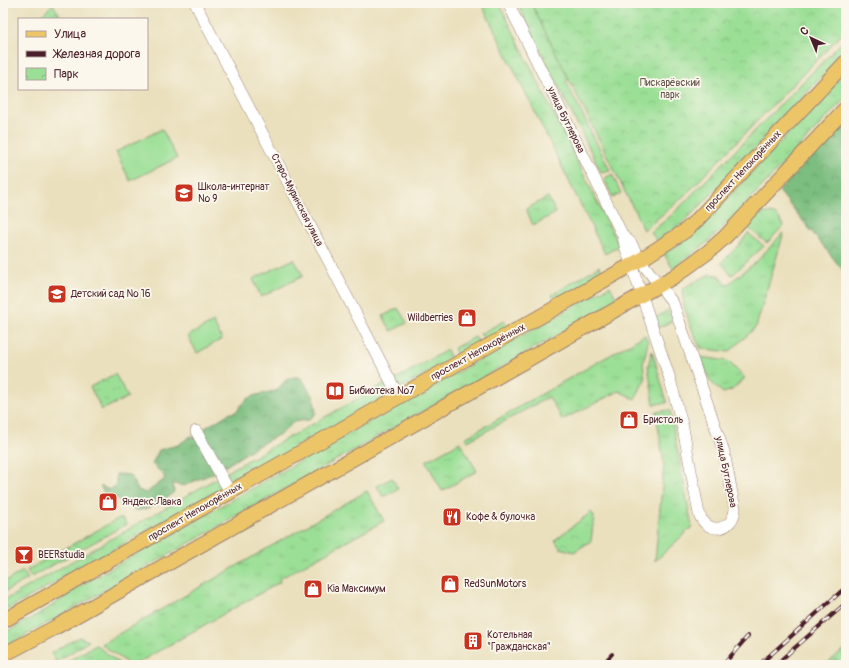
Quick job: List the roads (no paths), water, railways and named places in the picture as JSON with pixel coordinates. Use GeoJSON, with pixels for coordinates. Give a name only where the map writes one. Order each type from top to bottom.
{"type":"FeatureCollection","features":[{"type":"Feature","properties":{"kind":"main road","name":"проспект Непокорённых"},"geometry":{"type":"LineString","coordinates":[[3,621],[637,262],[680,234],[697,220],[846,62]]}},
{"type":"Feature","properties":{"kind":"main road"},"geometry":{"type":"LineString","coordinates":[[3,655],[660,285],[708,252],[846,108]]}},
{"type":"Feature","properties":{"kind":"street","name":"Старо-Муринская улица"},"geometry":{"type":"LineString","coordinates":[[195,3],[399,397]]}},
{"type":"Feature","properties":{"kind":"street","name":"улица Бутлерова"},"geometry":{"type":"LineString","coordinates":[[508,3],[623,236],[631,243],[637,262],[642,295],[669,376],[683,428],[699,514],[701,520],[707,525],[713,528],[720,528],[729,524],[734,517],[735,509],[724,452],[673,303],[660,285],[637,262]]}},
{"type":"Feature","properties":{"kind":"street"},"geometry":{"type":"LineString","coordinates":[[196,431],[230,492]]}},
{"type":"Feature","properties":{"kind":"railway"},"geometry":{"type":"LineString","coordinates":[[759,665],[846,587]]}},
{"type":"Feature","properties":{"kind":"railway"},"geometry":{"type":"LineString","coordinates":[[775,665],[846,603]]}},
{"type":"Feature","properties":{"kind":"railway"},"geometry":{"type":"LineString","coordinates":[[723,665],[748,636]]}},
{"type":"Feature","properties":{"kind":"railway"},"geometry":{"type":"LineString","coordinates":[[602,665],[612,654]]}},
{"type":"Feature","properties":{"kind":"place","name":"Школа-интернат № 9"},"geometry":{"type":"Point","coordinates":[184,193]}},
{"type":"Feature","properties":{"kind":"place","name":"Детский сад № 16"},"geometry":{"type":"Point","coordinates":[57,294]}},
{"type":"Feature","properties":{"kind":"place","name":"Wildberries"},"geometry":{"type":"Point","coordinates":[467,318]}},
{"type":"Feature","properties":{"kind":"place","name":"Бибиотека №7"},"geometry":{"type":"Point","coordinates":[335,391]}},
{"type":"Feature","properties":{"kind":"place","name":"Бристоль"},"geometry":{"type":"Point","coordinates":[629,420]}},
{"type":"Feature","properties":{"kind":"place","name":"Яндекс.Лавка"},"geometry":{"type":"Point","coordinates":[108,502]}},
{"type":"Feature","properties":{"kind":"place","name":"Кофе & булочка"},"geometry":{"type":"Point","coordinates":[452,517]}},
{"type":"Feature","properties":{"kind":"place","name":"BEERstudia"},"geometry":{"type":"Point","coordinates":[24,555]}},
{"type":"Feature","properties":{"kind":"place","name":"RedSunMotors"},"geometry":{"type":"Point","coordinates":[450,584]}},
{"type":"Feature","properties":{"kind":"place","name":"Kia Максимум"},"geometry":{"type":"Point","coordinates":[313,589]}},
{"type":"Feature","properties":{"kind":"place","name":"Котельная \"Гражданская\""},"geometry":{"type":"Point","coordinates":[473,641]}},
{"type":"Feature","properties":{"kind":"park label","name":"Пискарёвский парк"},"geometry":{"type":"Point","coordinates":[670,88]}}]}
